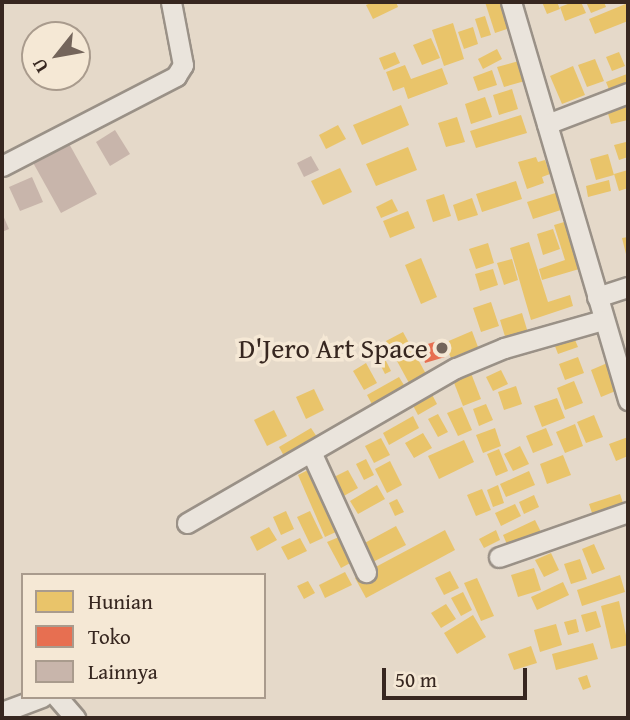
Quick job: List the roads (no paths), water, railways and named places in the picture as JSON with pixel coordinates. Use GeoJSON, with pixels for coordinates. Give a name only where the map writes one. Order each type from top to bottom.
{"type":"FeatureCollection","features":[{"type":"Feature","properties":{"kind":"street"},"geometry":{"type":"LineString","coordinates":[[2,166],[176,76],[183,65],[171,2]]}},
{"type":"Feature","properties":{"kind":"street"},"geometry":{"type":"LineString","coordinates":[[511,2],[628,400]]}},
{"type":"Feature","properties":{"kind":"street"},"geometry":{"type":"LineString","coordinates":[[547,124],[628,93]]}},
{"type":"Feature","properties":{"kind":"street"},"geometry":{"type":"LineString","coordinates":[[597,297],[628,287]]}},
{"type":"Feature","properties":{"kind":"street"},"geometry":{"type":"LineString","coordinates":[[187,523],[312,454],[457,368],[504,348],[603,320]]}},
{"type":"Feature","properties":{"kind":"street"},"geometry":{"type":"LineString","coordinates":[[312,454],[366,572]]}},
{"type":"Feature","properties":{"kind":"street"},"geometry":{"type":"LineString","coordinates":[[499,556],[628,512]]}},
{"type":"Feature","properties":{"kind":"street"},"geometry":{"type":"LineString","coordinates":[[2,712],[37,699]]}},
{"type":"Feature","properties":{"kind":"street"},"geometry":{"type":"LineString","coordinates":[[59,699],[75,718]]}},
{"type":"Feature","properties":{"kind":"place","name":"D'Jero Art Space"},"geometry":{"type":"Point","coordinates":[442,348]}}]}
